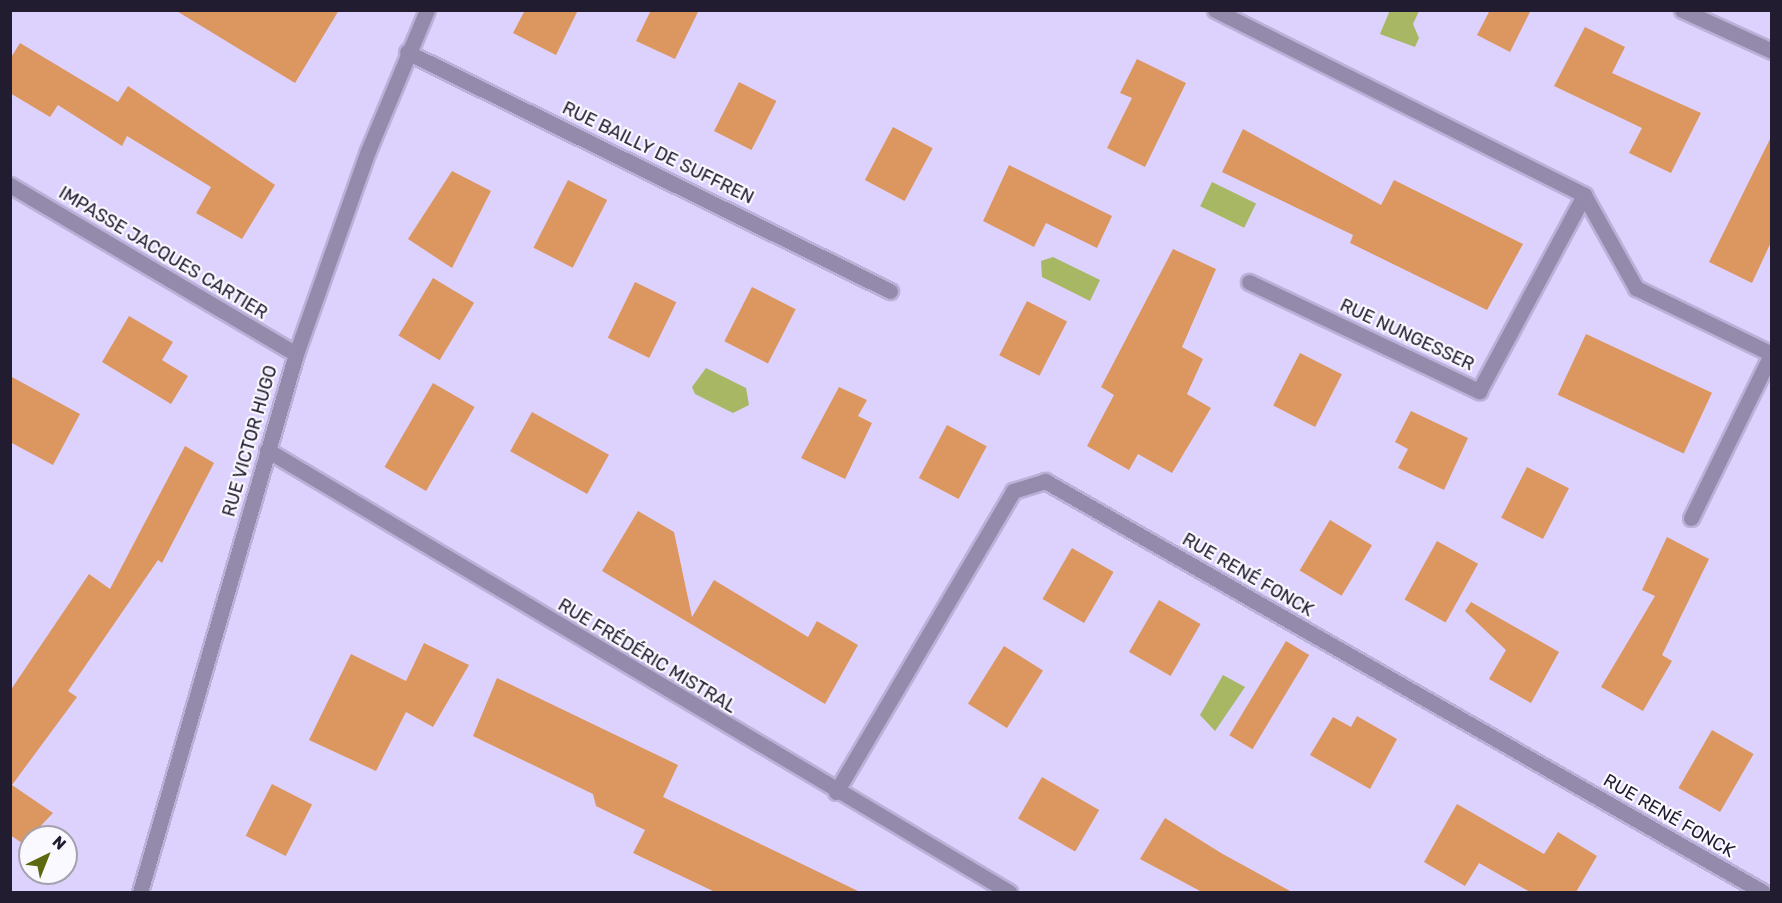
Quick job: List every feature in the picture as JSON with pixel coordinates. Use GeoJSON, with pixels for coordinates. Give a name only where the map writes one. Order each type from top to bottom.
{"type":"FeatureCollection","features":[{"type":"Feature","properties":{"kind":"street"},"geometry":{"type":"LineString","coordinates":[[1215,10],[1584,195],[1636,288],[1771,354],[1691,518]]}},
{"type":"Feature","properties":{"kind":"street"},"geometry":{"type":"LineString","coordinates":[[1682,10],[1772,51]]}},
{"type":"Feature","properties":{"kind":"street","name":"RUE VICTOR HUGO"},"geometry":{"type":"LineString","coordinates":[[140,892],[296,354],[407,52],[424,12]]}},
{"type":"Feature","properties":{"kind":"street","name":"RUE BAILLY DE SUFFREN"},"geometry":{"type":"LineString","coordinates":[[407,52],[890,291]]}},
{"type":"Feature","properties":{"kind":"street","name":"IMPASSE JACQUES CARTIER"},"geometry":{"type":"LineString","coordinates":[[10,184],[296,354]]}},
{"type":"Feature","properties":{"kind":"street","name":"RUE NUNGESSER"},"geometry":{"type":"LineString","coordinates":[[1249,282],[1479,391],[1584,195]]}},
{"type":"Feature","properties":{"kind":"street","name":"RUE FRÉDÉRIC MISTRAL"},"geometry":{"type":"LineString","coordinates":[[267,450],[836,792],[1009,892]]}},
{"type":"Feature","properties":{"kind":"street","name":"RUE RENÉ FONCK"},"geometry":{"type":"LineString","coordinates":[[836,792],[1013,491],[1045,481],[1763,892]]}},
{"type":"Feature","properties":{"kind":"shaded area"},"geometry":{"type":"Polygon","coordinates":[[[1390,10],[1419,11],[1413,24],[1419,38],[1415,47],[1380,34],[1390,10]]]}},
{"type":"Feature","properties":{"kind":"shaded area"},"geometry":{"type":"Polygon","coordinates":[[[1212,182],[1256,203],[1244,228],[1200,206],[1212,182]]]}},
{"type":"Feature","properties":{"kind":"shaded area"},"geometry":{"type":"Polygon","coordinates":[[[1053,257],[1100,280],[1090,301],[1042,277],[1041,261],[1053,257]]]}},
{"type":"Feature","properties":{"kind":"shaded area"},"geometry":{"type":"Polygon","coordinates":[[[706,368],[746,388],[749,405],[733,413],[695,394],[692,387],[706,368]]]}},
{"type":"Feature","properties":{"kind":"shaded area"},"geometry":{"type":"Polygon","coordinates":[[[1223,675],[1245,687],[1215,731],[1200,715],[1223,675]]]}},
{"type":"Feature","properties":{"kind":"building"},"geometry":{"type":"Polygon","coordinates":[[[175,10],[339,10],[295,83],[175,10]]]}},
{"type":"Feature","properties":{"kind":"building"},"geometry":{"type":"Polygon","coordinates":[[[525,10],[578,10],[556,55],[513,33],[525,10]]]}},
{"type":"Feature","properties":{"kind":"building"},"geometry":{"type":"Polygon","coordinates":[[[651,10],[699,10],[675,59],[636,41],[651,10]]]}},
{"type":"Feature","properties":{"kind":"building"},"geometry":{"type":"Polygon","coordinates":[[[1490,10],[1531,10],[1510,52],[1477,35],[1490,10]]]}},
{"type":"Feature","properties":{"kind":"building"},"geometry":{"type":"Polygon","coordinates":[[[1585,27],[1625,47],[1612,73],[1701,113],[1671,173],[1629,153],[1642,128],[1554,86],[1585,27]]]}},
{"type":"Feature","properties":{"kind":"building"},"geometry":{"type":"Polygon","coordinates":[[[20,43],[118,102],[128,86],[275,185],[242,239],[196,213],[211,187],[127,136],[122,146],[58,105],[50,117],[10,93],[10,59],[20,43]]]}},
{"type":"Feature","properties":{"kind":"building"},"geometry":{"type":"Polygon","coordinates":[[[1137,59],[1186,83],[1145,167],[1107,148],[1132,98],[1120,93],[1137,59]]]}},
{"type":"Feature","properties":{"kind":"building"},"geometry":{"type":"Polygon","coordinates":[[[739,82],[776,101],[751,150],[714,131],[739,82]]]}},
{"type":"Feature","properties":{"kind":"building"},"geometry":{"type":"Polygon","coordinates":[[[893,127],[933,148],[905,201],[865,180],[893,127]]]}},
{"type":"Feature","properties":{"kind":"building"},"geometry":{"type":"Polygon","coordinates":[[[1243,129],[1381,205],[1394,180],[1523,244],[1487,310],[1350,243],[1353,235],[1222,172],[1243,129]]]}},
{"type":"Feature","properties":{"kind":"building"},"geometry":{"type":"Polygon","coordinates":[[[1772,135],[1772,240],[1752,283],[1709,262],[1772,135]]]}},
{"type":"Feature","properties":{"kind":"building"},"geometry":{"type":"Polygon","coordinates":[[[1009,165],[1112,216],[1097,248],[1046,223],[1034,247],[983,221],[1009,165]]]}},
{"type":"Feature","properties":{"kind":"building"},"geometry":{"type":"Polygon","coordinates":[[[452,171],[491,191],[452,268],[408,239],[452,171]]]}},
{"type":"Feature","properties":{"kind":"building"},"geometry":{"type":"Polygon","coordinates":[[[568,180],[607,200],[573,268],[533,248],[568,180]]]}},
{"type":"Feature","properties":{"kind":"building"},"geometry":{"type":"Polygon","coordinates":[[[1173,249],[1216,269],[1182,347],[1203,359],[1187,394],[1211,408],[1172,473],[1138,454],[1129,470],[1087,446],[1114,395],[1101,387],[1173,249]]]}},
{"type":"Feature","properties":{"kind":"building"},"geometry":{"type":"Polygon","coordinates":[[[433,278],[474,303],[440,360],[398,335],[433,278]]]}},
{"type":"Feature","properties":{"kind":"building"},"geometry":{"type":"Polygon","coordinates":[[[635,282],[676,302],[649,358],[608,338],[635,282]]]}},
{"type":"Feature","properties":{"kind":"building"},"geometry":{"type":"Polygon","coordinates":[[[752,287],[796,309],[768,364],[724,341],[752,287]]]}},
{"type":"Feature","properties":{"kind":"building"},"geometry":{"type":"Polygon","coordinates":[[[1027,301],[1067,321],[1039,376],[999,355],[1027,301]]]}},
{"type":"Feature","properties":{"kind":"building"},"geometry":{"type":"Polygon","coordinates":[[[129,316],[173,342],[162,360],[188,376],[171,404],[102,362],[129,316]]]}},
{"type":"Feature","properties":{"kind":"building"},"geometry":{"type":"Polygon","coordinates":[[[1586,334],[1712,393],[1684,453],[1558,395],[1586,334]]]}},
{"type":"Feature","properties":{"kind":"building"},"geometry":{"type":"Polygon","coordinates":[[[1300,353],[1342,374],[1315,427],[1273,406],[1300,353]]]}},
{"type":"Feature","properties":{"kind":"building"},"geometry":{"type":"Polygon","coordinates":[[[10,376],[80,414],[53,465],[10,442],[10,376]]]}},
{"type":"Feature","properties":{"kind":"building"},"geometry":{"type":"Polygon","coordinates":[[[433,383],[475,407],[426,491],[384,467],[433,383]]]}},
{"type":"Feature","properties":{"kind":"building"},"geometry":{"type":"Polygon","coordinates":[[[839,387],[867,400],[858,416],[872,423],[845,479],[801,458],[839,387]]]}},
{"type":"Feature","properties":{"kind":"building"},"geometry":{"type":"Polygon","coordinates":[[[1411,411],[1468,438],[1444,490],[1398,468],[1408,449],[1395,442],[1411,411]]]}},
{"type":"Feature","properties":{"kind":"building"},"geometry":{"type":"Polygon","coordinates":[[[532,412],[609,455],[587,494],[510,451],[532,412]]]}},
{"type":"Feature","properties":{"kind":"building"},"geometry":{"type":"Polygon","coordinates":[[[947,425],[987,446],[959,499],[919,478],[947,425]]]}},
{"type":"Feature","properties":{"kind":"building"},"geometry":{"type":"Polygon","coordinates":[[[185,446],[214,463],[162,563],[158,560],[68,691],[77,697],[12,785],[53,813],[42,825],[18,825],[18,840],[10,835],[10,691],[89,574],[110,589],[185,446]]]}},
{"type":"Feature","properties":{"kind":"building"},"geometry":{"type":"Polygon","coordinates":[[[1527,467],[1569,488],[1543,539],[1501,518],[1527,467]]]}},
{"type":"Feature","properties":{"kind":"building"},"geometry":{"type":"Polygon","coordinates":[[[638,511],[674,532],[692,617],[714,580],[808,637],[817,621],[858,645],[825,704],[602,571],[638,511]]]}},
{"type":"Feature","properties":{"kind":"building"},"geometry":{"type":"Polygon","coordinates":[[[1330,520],[1372,545],[1342,596],[1300,571],[1330,520]]]}},
{"type":"Feature","properties":{"kind":"building"},"geometry":{"type":"Polygon","coordinates":[[[1667,537],[1709,559],[1662,655],[1672,661],[1643,711],[1601,687],[1655,596],[1642,590],[1667,537]]]}},
{"type":"Feature","properties":{"kind":"building"},"geometry":{"type":"Polygon","coordinates":[[[1437,541],[1478,564],[1446,622],[1405,600],[1437,541]]]}},
{"type":"Feature","properties":{"kind":"building"},"geometry":{"type":"Polygon","coordinates":[[[1072,548],[1114,572],[1084,623],[1042,599],[1072,548]]]}},
{"type":"Feature","properties":{"kind":"building"},"geometry":{"type":"Polygon","coordinates":[[[1159,600],[1201,624],[1171,676],[1129,652],[1159,600]]]}},
{"type":"Feature","properties":{"kind":"building"},"geometry":{"type":"Polygon","coordinates":[[[1471,602],[1559,652],[1531,703],[1489,679],[1506,650],[1465,611],[1471,602]]]}},
{"type":"Feature","properties":{"kind":"building"},"geometry":{"type":"Polygon","coordinates":[[[1286,641],[1309,655],[1252,749],[1229,735],[1286,641]]]}},
{"type":"Feature","properties":{"kind":"building"},"geometry":{"type":"Polygon","coordinates":[[[424,643],[469,665],[433,727],[406,712],[376,771],[309,740],[351,654],[406,681],[424,643]]]}},
{"type":"Feature","properties":{"kind":"building"},"geometry":{"type":"Polygon","coordinates":[[[1004,646],[1043,670],[1007,728],[968,704],[1004,646]]]}},
{"type":"Feature","properties":{"kind":"building"},"geometry":{"type":"Polygon","coordinates":[[[497,678],[678,765],[663,797],[860,892],[715,892],[633,853],[645,830],[596,806],[593,794],[473,736],[497,678]]]}},
{"type":"Feature","properties":{"kind":"building"},"geometry":{"type":"Polygon","coordinates":[[[1357,716],[1397,739],[1370,789],[1310,755],[1333,717],[1351,727],[1357,716]]]}},
{"type":"Feature","properties":{"kind":"building"},"geometry":{"type":"Polygon","coordinates":[[[1712,730],[1754,754],[1720,812],[1678,788],[1712,730]]]}},
{"type":"Feature","properties":{"kind":"building"},"geometry":{"type":"Polygon","coordinates":[[[1042,777],[1099,810],[1075,852],[1018,819],[1042,777]]]}},
{"type":"Feature","properties":{"kind":"building"},"geometry":{"type":"Polygon","coordinates":[[[272,784],[312,804],[286,856],[246,836],[272,784]]]}},
{"type":"Feature","properties":{"kind":"building"},"geometry":{"type":"Polygon","coordinates":[[[1457,804],[1544,854],[1558,832],[1597,856],[1576,892],[1530,892],[1479,863],[1465,886],[1424,862],[1457,804]]]}},
{"type":"Feature","properties":{"kind":"building"},"geometry":{"type":"Polygon","coordinates":[[[1165,818],[1221,853],[1292,892],[1202,892],[1140,859],[1165,818]]]}}]}
